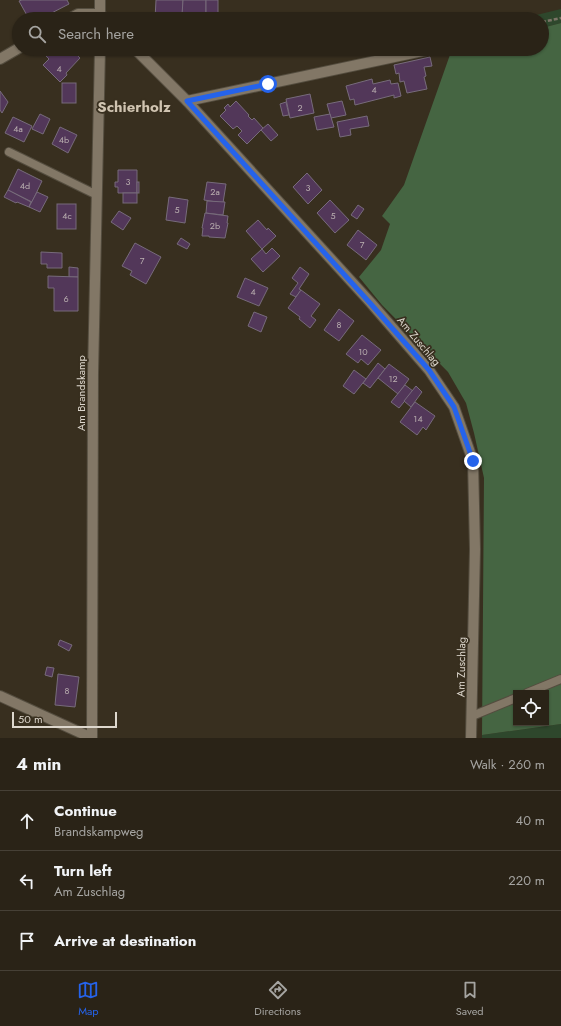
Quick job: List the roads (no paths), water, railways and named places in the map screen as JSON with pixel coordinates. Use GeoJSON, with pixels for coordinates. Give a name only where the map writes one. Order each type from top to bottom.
{"type":"FeatureCollection","features":[{"type":"Feature","properties":{"kind":"street"},"geometry":{"type":"LineString","coordinates":[[100,0],[101,12]]}},
{"type":"Feature","properties":{"kind":"street"},"geometry":{"type":"LineString","coordinates":[[0,59],[12,52]]}},
{"type":"Feature","properties":{"kind":"street","name":"Am Brandskamp"},"geometry":{"type":"LineString","coordinates":[[92,738],[93,382],[100,56]]}},
{"type":"Feature","properties":{"kind":"street","name":"Am Zuschlag"},"geometry":{"type":"LineString","coordinates":[[142,56],[187,101],[370,303],[429,370],[454,407],[473,461],[475,549],[472,738]]}},
{"type":"Feature","properties":{"kind":"street"},"geometry":{"type":"LineString","coordinates":[[187,101],[399,56]]}},
{"type":"Feature","properties":{"kind":"street"},"geometry":{"type":"LineString","coordinates":[[0,696],[92,738]]}},
{"type":"Feature","properties":{"kind":"lane"},"geometry":{"type":"LineString","coordinates":[[9,152],[97,195]]}},
{"type":"Feature","properties":{"kind":"lane"},"geometry":{"type":"LineString","coordinates":[[534,690],[561,679]]}},
{"type":"Feature","properties":{"kind":"lane"},"geometry":{"type":"LineString","coordinates":[[472,716],[513,699]]}},
{"type":"Feature","properties":{"kind":"district","name":"Schierholz"},"geometry":{"type":"Point","coordinates":[134,107]}}]}
